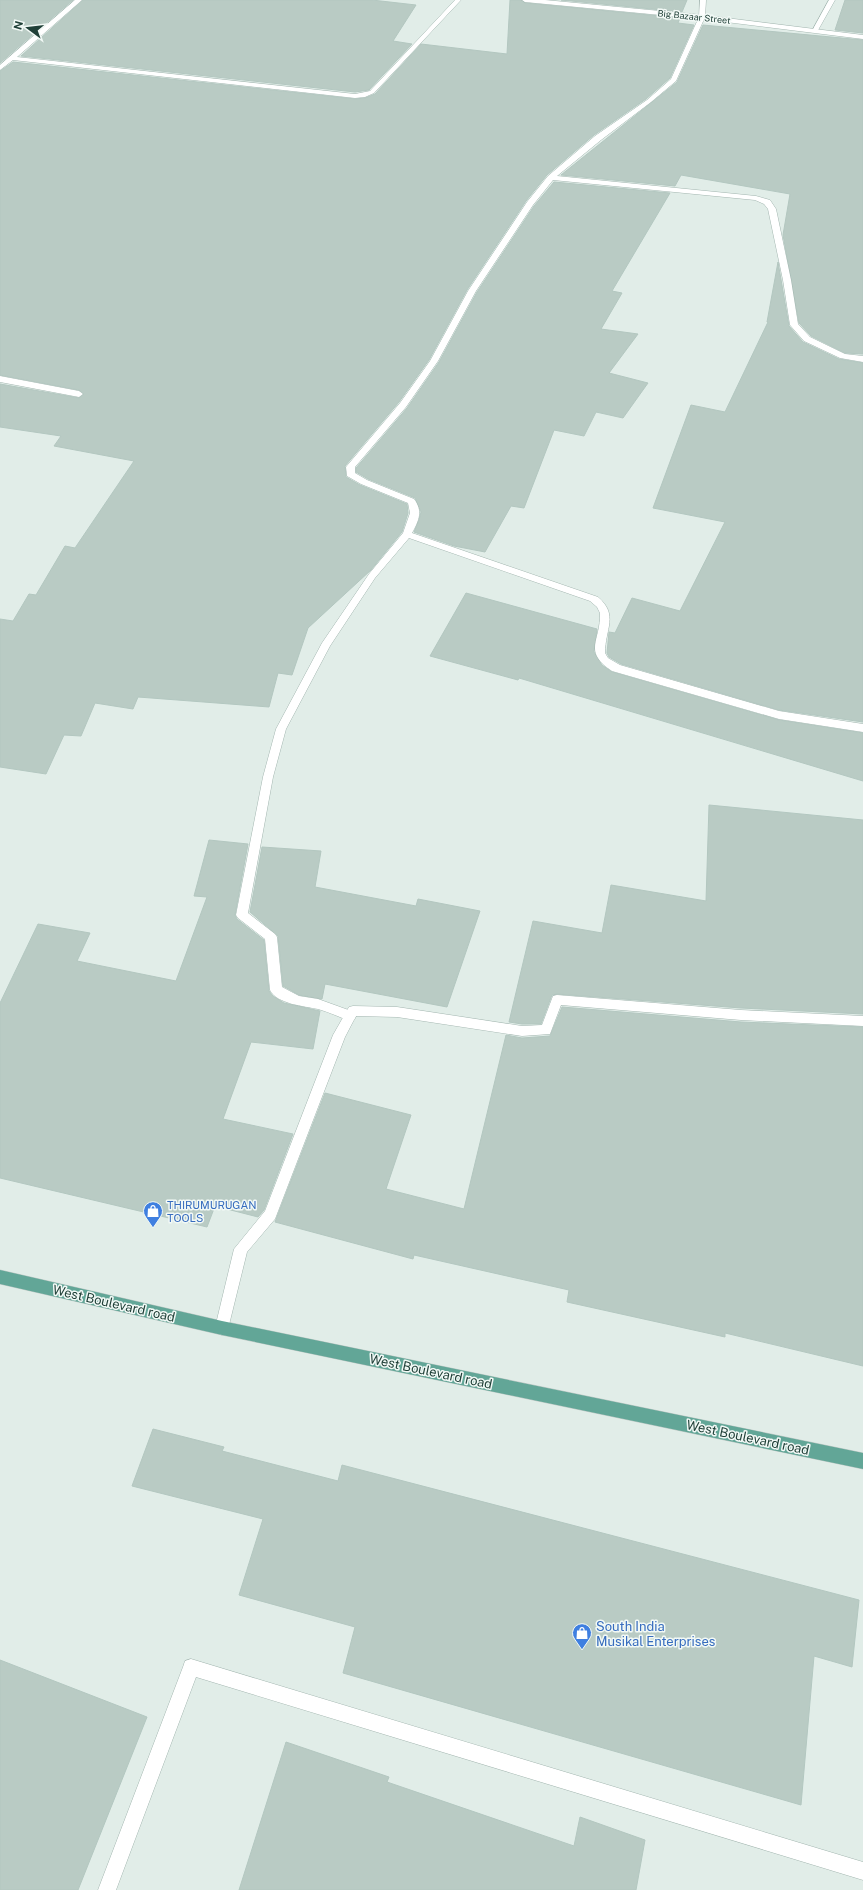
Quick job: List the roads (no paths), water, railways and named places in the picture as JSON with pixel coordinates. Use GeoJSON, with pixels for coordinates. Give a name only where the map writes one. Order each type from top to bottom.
{"type":"FeatureCollection","features":[{"type":"Feature","properties":{"kind":"main road","name":"West Boulevard road"},"geometry":{"type":"LineString","coordinates":[[0,1277],[184,1318],[222,1328],[863,1461]]}},
{"type":"Feature","properties":{"kind":"street"},"geometry":{"type":"LineString","coordinates":[[0,68],[79,0]]}},
{"type":"Feature","properties":{"kind":"street"},"geometry":{"type":"LineString","coordinates":[[12,58],[365,96],[372,92],[458,0]]}},
{"type":"Feature","properties":{"kind":"street","name":"Big Bazaar Street"},"geometry":{"type":"LineString","coordinates":[[525,0],[702,18],[863,37]]}},
{"type":"Feature","properties":{"kind":"street"},"geometry":{"type":"LineString","coordinates":[[350,1016],[318,1004],[297,1001],[276,990],[271,936],[242,915],[268,777],[281,729],[326,645],[372,576],[407,534],[416,511],[415,506],[411,501],[364,482],[350,474],[351,467],[403,405],[434,361],[472,291],[530,204],[551,178],[598,138],[649,101],[674,80],[702,18],[703,0]]}},
{"type":"Feature","properties":{"kind":"street"},"geometry":{"type":"LineString","coordinates":[[815,31],[832,0]]}},
{"type":"Feature","properties":{"kind":"street"},"geometry":{"type":"LineString","coordinates":[[551,178],[756,198],[766,202],[772,209],[787,280],[794,325],[807,339],[843,356],[863,359]]}},
{"type":"Feature","properties":{"kind":"street"},"geometry":{"type":"LineString","coordinates":[[0,379],[79,394]]}},
{"type":"Feature","properties":{"kind":"street"},"geometry":{"type":"LineString","coordinates":[[407,534],[601,603],[606,614],[600,652],[603,660],[616,668],[779,715],[863,728]]}},
{"type":"Feature","properties":{"kind":"street"},"geometry":{"type":"LineString","coordinates":[[222,1328],[241,1249],[270,1214],[339,1035],[353,1011],[397,1012],[522,1031],[546,1030],[557,1000],[741,1015],[843,1019],[863,1022]]}},
{"type":"Feature","properties":{"kind":"street"},"geometry":{"type":"LineString","coordinates":[[107,1890],[191,1667],[863,1871]]}},
{"type":"Feature","properties":{"kind":"place","name":"THIRUMURUGAN TOOLS"},"geometry":{"type":"Point","coordinates":[153,1228]}},
{"type":"Feature","properties":{"kind":"place","name":"South India Musikal Enterprises"},"geometry":{"type":"Point","coordinates":[582,1650]}}]}
